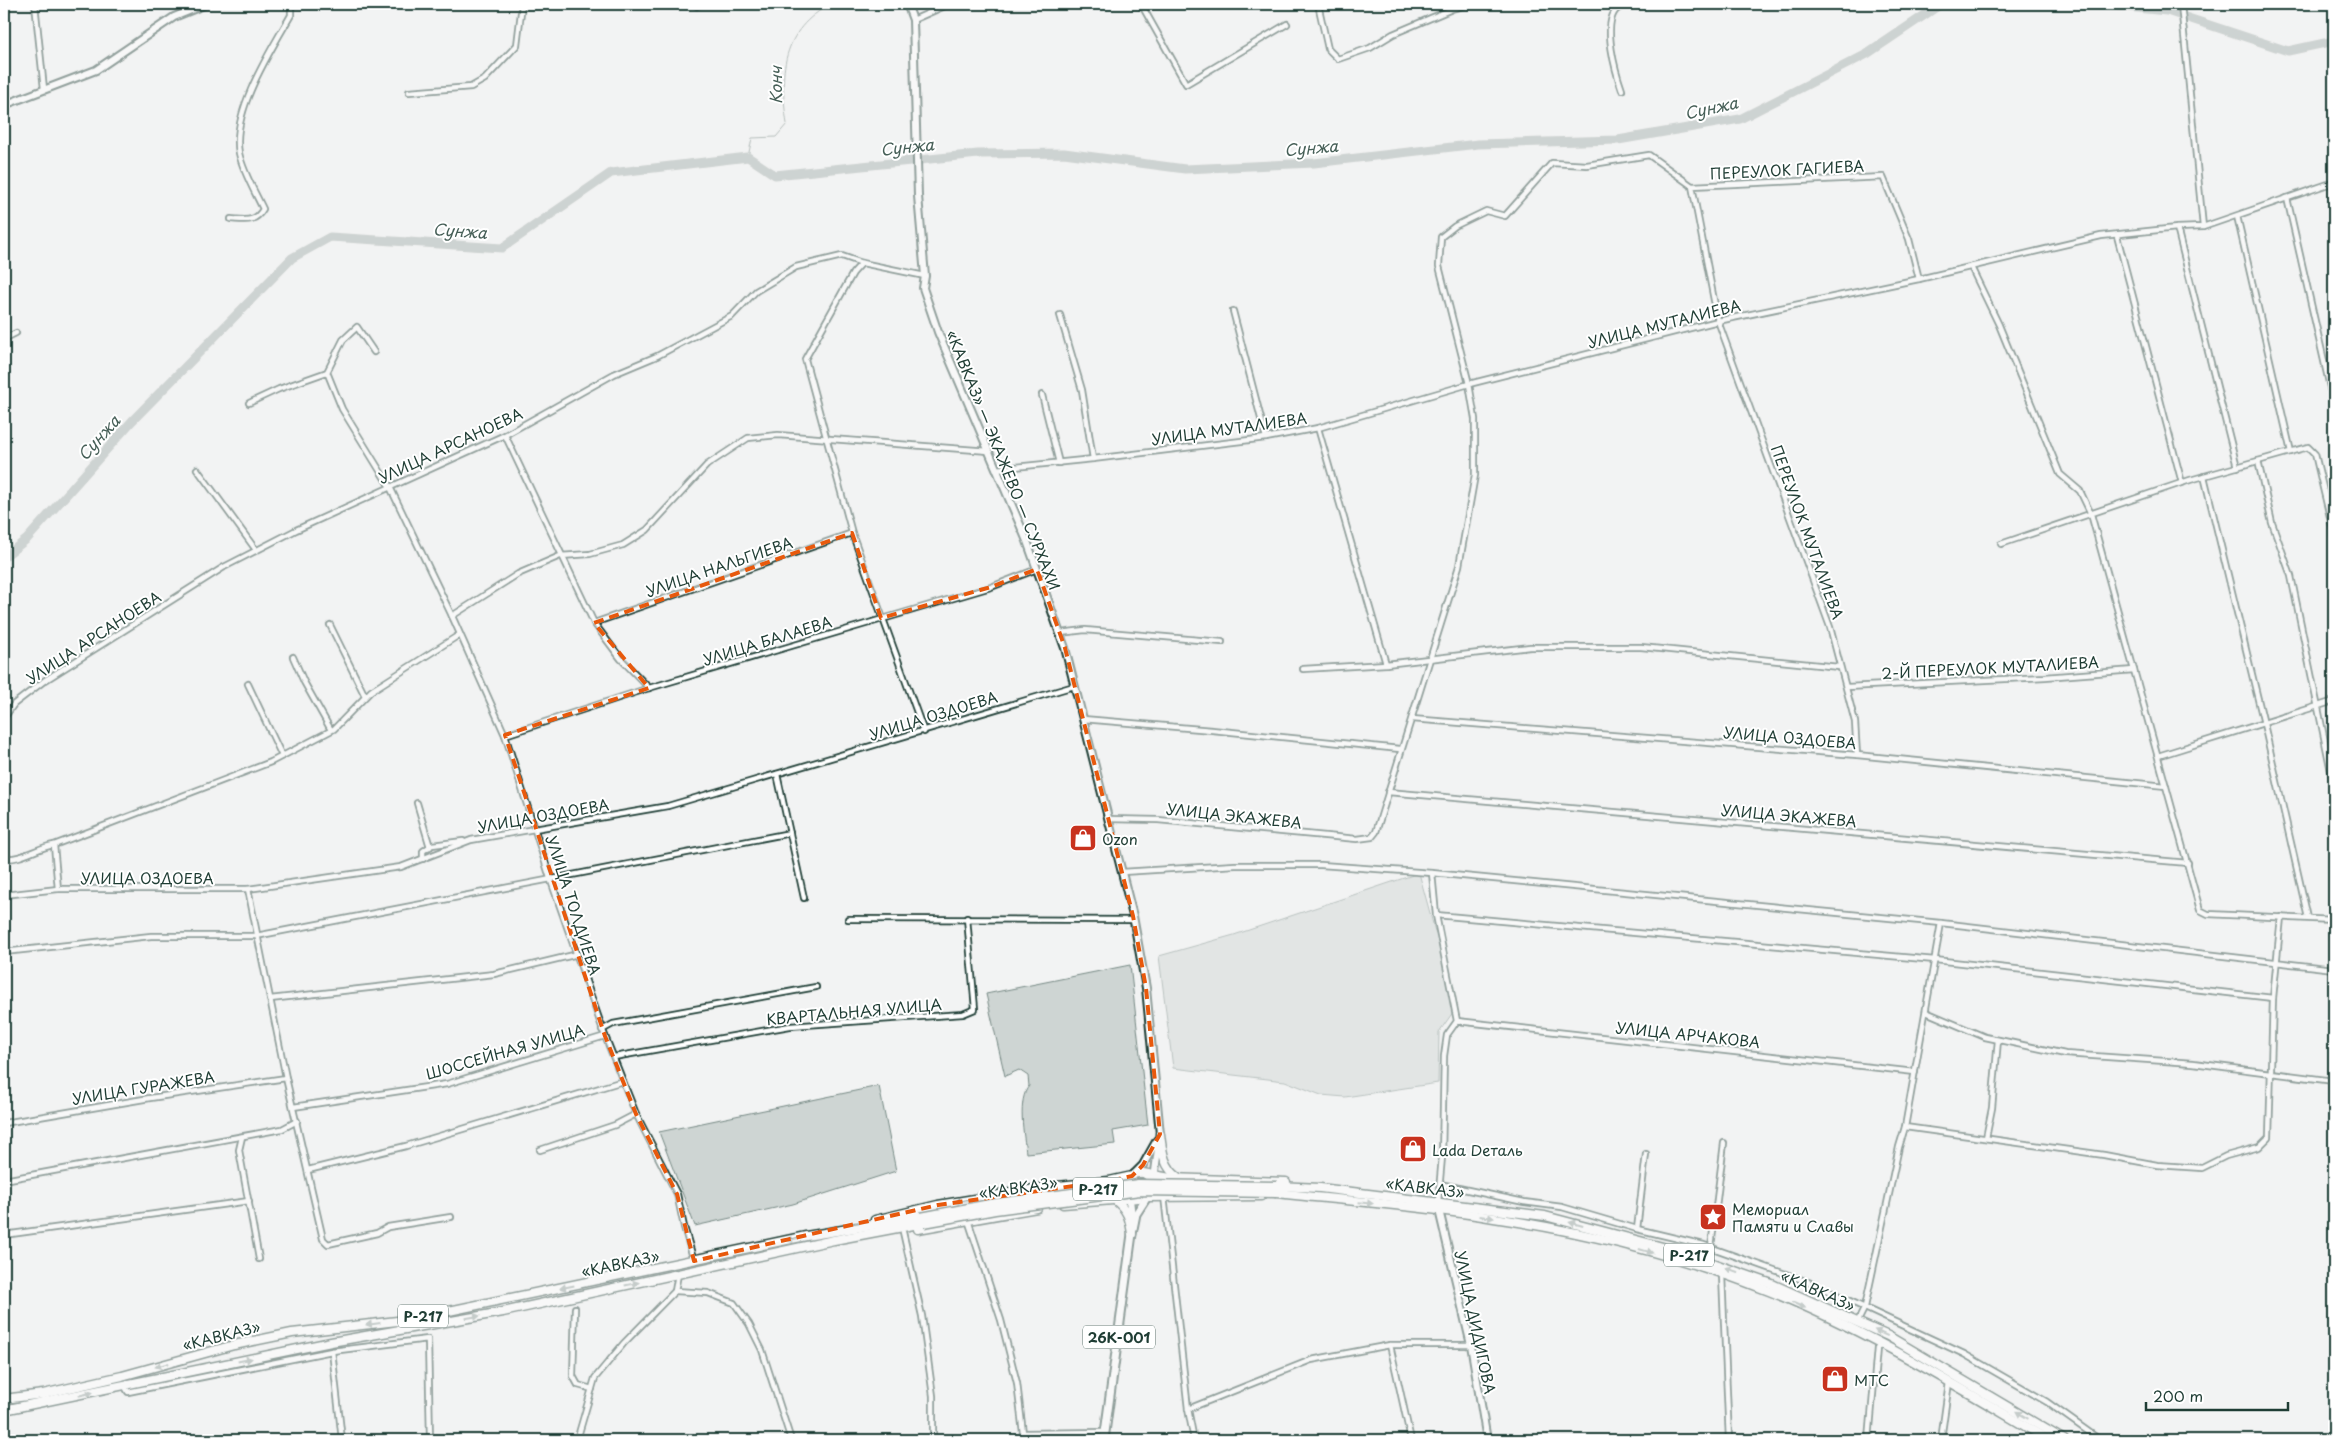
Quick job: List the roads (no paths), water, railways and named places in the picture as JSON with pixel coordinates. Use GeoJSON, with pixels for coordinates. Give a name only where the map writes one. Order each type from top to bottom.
{"type":"FeatureCollection","features":[{"type":"Feature","properties":{"kind":"highway"},"geometry":{"type":"LineString","coordinates":[[1160,1134],[1165,1161],[1172,1174],[1180,1178]]}},
{"type":"Feature","properties":{"kind":"highway"},"geometry":{"type":"LineString","coordinates":[[1143,1173],[1180,1178],[1276,1181],[1320,1188]]}},
{"type":"Feature","properties":{"kind":"highway"},"geometry":{"type":"LineString","coordinates":[[842,1230],[938,1205],[1047,1187],[1109,1181],[1132,1176]]}},
{"type":"Feature","properties":{"kind":"highway","name":"«КАВКАЗ»"},"geometry":{"type":"LineString","coordinates":[[4,1399],[60,1390],[122,1376],[234,1344],[292,1333],[406,1320],[842,1230],[1140,1191],[1320,1188],[1438,1206],[1621,1244],[1769,1291],[1880,1342],[2049,1440]]}},
{"type":"Feature","properties":{"kind":"highway","name":"«КАВКАЗ»"},"geometry":{"type":"LineString","coordinates":[[1276,1189],[1318,1198]]}},
{"type":"Feature","properties":{"kind":"highway"},"geometry":{"type":"LineString","coordinates":[[1132,1234],[1129,1216],[1124,1207],[1116,1200],[1129,1195],[1138,1198]]}},
{"type":"Feature","properties":{"kind":"highway","name":"«КАВКАЗ»"},"geometry":{"type":"LineString","coordinates":[[1148,1196],[1318,1198],[1438,1206],[1545,1216],[1678,1251],[1772,1284],[1888,1336],[2064,1440]]}},
{"type":"Feature","properties":{"kind":"highway","name":"Р-217"},"geometry":{"type":"LineString","coordinates":[[834,1240],[903,1232],[1054,1205],[1116,1200]]}},
{"type":"Feature","properties":{"kind":"highway","name":"«КАВКАЗ»"},"geometry":{"type":"LineString","coordinates":[[4,1410],[61,1400],[331,1342],[504,1312],[923,1220]]}},
{"type":"Feature","properties":{"kind":"main road"},"geometry":{"type":"LineString","coordinates":[[4,105],[44,88],[96,70],[174,17],[206,4]]}},
{"type":"Feature","properties":{"kind":"main road","name":"«КАВКАЗ» — ЭКАЖЕВО — СУРХАХИ"},"geometry":{"type":"LineString","coordinates":[[907,4],[913,20],[918,196],[925,276],[923,288],[938,332],[989,450],[1037,569],[1060,633],[1083,719],[1134,920],[1146,988],[1160,1134],[1153,1186]]}},
{"type":"Feature","properties":{"kind":"main road"},"geometry":{"type":"LineString","coordinates":[[1132,1234],[1127,1183],[1143,1164],[1160,1134]]}},
{"type":"Feature","properties":{"kind":"main road"},"geometry":{"type":"LineString","coordinates":[[1132,1176],[1143,1173],[1150,1178],[1153,1186],[1136,1214],[1132,1234]]}},
{"type":"Feature","properties":{"kind":"main road"},"geometry":{"type":"LineString","coordinates":[[1138,1198],[1148,1196]]}},
{"type":"Feature","properties":{"kind":"main road","name":"УЛИЦА ДИДИГОВА"},"geometry":{"type":"LineString","coordinates":[[1438,1206],[1471,1345],[1486,1440]]}},
{"type":"Feature","properties":{"kind":"main road","name":"26К-001"},"geometry":{"type":"LineString","coordinates":[[1104,1440],[1132,1234]]}},
{"type":"Feature","properties":{"kind":"street"},"geometry":{"type":"LineString","coordinates":[[35,4],[44,88]]}},
{"type":"Feature","properties":{"kind":"street"},"geometry":{"type":"LineString","coordinates":[[231,220],[252,221],[259,217],[264,209],[239,153],[239,126],[256,77],[291,16],[291,4]]}},
{"type":"Feature","properties":{"kind":"street"},"geometry":{"type":"LineString","coordinates":[[409,92],[471,86],[486,79],[517,45],[522,4]]}},
{"type":"Feature","properties":{"kind":"street"},"geometry":{"type":"LineString","coordinates":[[913,20],[949,4]]}},
{"type":"Feature","properties":{"kind":"street"},"geometry":{"type":"LineString","coordinates":[[1140,4],[1186,84],[1288,24]]}},
{"type":"Feature","properties":{"kind":"street"},"geometry":{"type":"LineString","coordinates":[[1318,4],[1328,49],[1338,59],[1370,48],[1393,34],[1452,9],[1470,4]]}},
{"type":"Feature","properties":{"kind":"street"},"geometry":{"type":"LineString","coordinates":[[1622,90],[1615,70],[1610,28],[1615,11],[1626,4]]}},
{"type":"Feature","properties":{"kind":"street"},"geometry":{"type":"LineString","coordinates":[[2181,4],[2203,227]]}},
{"type":"Feature","properties":{"kind":"street"},"geometry":{"type":"LineString","coordinates":[[1388,792],[1458,566],[1476,476],[1475,419],[1469,384],[1438,266],[1441,238],[1455,226],[1486,211],[1506,216],[1552,163],[1587,165],[1649,155],[1692,186]]}},
{"type":"Feature","properties":{"kind":"street","name":"ПЕРЕУЛОК ГАГИЕВА"},"geometry":{"type":"LineString","coordinates":[[1718,321],[1692,186],[1883,177],[1909,239],[1919,279]]}},
{"type":"Feature","properties":{"kind":"street","name":"УЛИЦА МУТАЛИЕВА"},"geometry":{"type":"LineString","coordinates":[[996,469],[1266,438],[1318,428],[1469,384],[1718,321],[1919,279],[2101,236],[2203,227],[2334,182]]}},
{"type":"Feature","properties":{"kind":"street"},"geometry":{"type":"LineString","coordinates":[[2287,198],[2334,405]]}},
{"type":"Feature","properties":{"kind":"street"},"geometry":{"type":"LineString","coordinates":[[2237,216],[2291,452]]}},
{"type":"Feature","properties":{"kind":"street"},"geometry":{"type":"LineString","coordinates":[[2177,228],[2237,467]]}},
{"type":"Feature","properties":{"kind":"street"},"geometry":{"type":"LineString","coordinates":[[2117,236],[2182,483]]}},
{"type":"Feature","properties":{"kind":"street","name":"УЛИЦА АРСАНОЕВА"},"geometry":{"type":"LineString","coordinates":[[4,718],[14,704],[44,681],[224,567],[296,530],[505,435],[614,374],[657,356],[732,316],[756,291],[796,267],[842,256],[862,263],[925,276]]}},
{"type":"Feature","properties":{"kind":"street"},"geometry":{"type":"LineString","coordinates":[[862,263],[853,273],[805,359],[852,533],[881,618],[901,663],[924,732]]}},
{"type":"Feature","properties":{"kind":"street"},"geometry":{"type":"LineString","coordinates":[[1971,267],[1999,325],[2060,474],[2080,491],[2091,514],[2200,910],[2208,914],[2334,920]]}},
{"type":"Feature","properties":{"kind":"street"},"geometry":{"type":"LineString","coordinates":[[1232,311],[1266,438]]}},
{"type":"Feature","properties":{"kind":"street"},"geometry":{"type":"LineString","coordinates":[[1060,315],[1082,390],[1093,459]]}},
{"type":"Feature","properties":{"kind":"street","name":"ПЕРЕУЛОК МУТАЛИЕВА"},"geometry":{"type":"LineString","coordinates":[[1718,321],[1830,627],[1855,722],[1857,755]]}},
{"type":"Feature","properties":{"kind":"street"},"geometry":{"type":"LineString","coordinates":[[249,403],[279,389],[327,372],[343,340],[357,327],[374,352]]}},
{"type":"Feature","properties":{"kind":"street"},"geometry":{"type":"LineString","coordinates":[[4,339],[16,334]]}},
{"type":"Feature","properties":{"kind":"street","name":"УЛИЦА ТОЛДИЕВА"},"geometry":{"type":"LineString","coordinates":[[327,372],[342,409],[390,487],[452,616],[505,735],[550,878],[578,954],[604,1036],[636,1114],[677,1194],[684,1228],[694,1261]]}},
{"type":"Feature","properties":{"kind":"street"},"geometry":{"type":"LineString","coordinates":[[1042,394],[1059,463]]}},
{"type":"Feature","properties":{"kind":"street"},"geometry":{"type":"LineString","coordinates":[[1318,428],[1386,664]]}},
{"type":"Feature","properties":{"kind":"street"},"geometry":{"type":"LineString","coordinates":[[505,435],[560,556],[594,623],[621,659],[649,688]]}},
{"type":"Feature","properties":{"kind":"street"},"geometry":{"type":"LineString","coordinates":[[452,616],[518,574],[560,556],[590,554],[623,545],[647,530],[707,465],[748,438],[778,435],[989,450]]}},
{"type":"Feature","properties":{"kind":"street"},"geometry":{"type":"LineString","coordinates":[[2001,544],[2204,476],[2308,447],[2315,454],[2334,534]]}},
{"type":"Feature","properties":{"kind":"street"},"geometry":{"type":"LineString","coordinates":[[2258,461],[2272,523],[2290,576],[2334,786]]}},
{"type":"Feature","properties":{"kind":"street"},"geometry":{"type":"LineString","coordinates":[[197,469],[256,550]]}},
{"type":"Feature","properties":{"kind":"street"},"geometry":{"type":"LineString","coordinates":[[2204,476],[2264,724],[2308,918]]}},
{"type":"Feature","properties":{"kind":"street","name":"УЛИЦА НАЛЬГИЕВА"},"geometry":{"type":"LineString","coordinates":[[594,623],[852,533]]}},
{"type":"Feature","properties":{"kind":"street","name":"УЛИЦА БАЛАЕВА"},"geometry":{"type":"LineString","coordinates":[[505,735],[649,688],[991,587],[1037,569]]}},
{"type":"Feature","properties":{"kind":"street"},"geometry":{"type":"LineString","coordinates":[[330,625],[365,696]]}},
{"type":"Feature","properties":{"kind":"street"},"geometry":{"type":"LineString","coordinates":[[1060,633],[1085,630],[1222,642]]}},
{"type":"Feature","properties":{"kind":"street"},"geometry":{"type":"LineString","coordinates":[[4,858],[12,860],[41,847],[54,845],[282,756],[331,730],[371,691],[459,635]]}},
{"type":"Feature","properties":{"kind":"street"},"geometry":{"type":"LineString","coordinates":[[1303,669],[1386,664],[1530,647],[1641,647],[1839,667]]}},
{"type":"Feature","properties":{"kind":"street"},"geometry":{"type":"LineString","coordinates":[[293,657],[304,682],[331,730]]}},
{"type":"Feature","properties":{"kind":"street","name":"2-Й ПЕРЕУЛОК МУТАЛИЕВА"},"geometry":{"type":"LineString","coordinates":[[1847,687],[2044,677],[2134,670]]}},
{"type":"Feature","properties":{"kind":"street"},"geometry":{"type":"LineString","coordinates":[[248,684],[282,756]]}},
{"type":"Feature","properties":{"kind":"street","name":"УЛИЦА ОЗДОЕВА"},"geometry":{"type":"LineString","coordinates":[[4,895],[58,889],[248,889],[401,867],[472,840],[668,806],[924,732],[1074,686]]}},
{"type":"Feature","properties":{"kind":"street"},"geometry":{"type":"LineString","coordinates":[[2158,756],[2334,701]]}},
{"type":"Feature","properties":{"kind":"street"},"geometry":{"type":"LineString","coordinates":[[1083,719],[1400,749]]}},
{"type":"Feature","properties":{"kind":"street","name":"УЛИЦА ОЗДОЕВА"},"geometry":{"type":"LineString","coordinates":[[1412,719],[1857,755],[2166,786]]}},
{"type":"Feature","properties":{"kind":"street"},"geometry":{"type":"LineString","coordinates":[[777,774],[804,898]]}},
{"type":"Feature","properties":{"kind":"street","name":"УЛИЦА ЭКАЖЕВА"},"geometry":{"type":"LineString","coordinates":[[1108,819],[1158,820],[1357,839],[1372,837],[1376,832],[1388,792],[2188,863]]}},
{"type":"Feature","properties":{"kind":"street"},"geometry":{"type":"LineString","coordinates":[[417,804],[430,847]]}},
{"type":"Feature","properties":{"kind":"street"},"geometry":{"type":"LineString","coordinates":[[4,952],[151,936],[256,936],[465,897],[550,878],[790,832]]}},
{"type":"Feature","properties":{"kind":"street"},"geometry":{"type":"LineString","coordinates":[[423,859],[423,851],[430,847],[472,840]]}},
{"type":"Feature","properties":{"kind":"street"},"geometry":{"type":"LineString","coordinates":[[54,845],[58,889]]}},
{"type":"Feature","properties":{"kind":"street"},"geometry":{"type":"LineString","coordinates":[[1122,872],[1235,865],[1321,865],[1432,873],[1941,924],[2334,969]]}},
{"type":"Feature","properties":{"kind":"street"},"geometry":{"type":"LineString","coordinates":[[1432,873],[1436,915],[1457,1021],[1447,1036],[1444,1056],[1442,1157],[1438,1206]]}},
{"type":"Feature","properties":{"kind":"street"},"geometry":{"type":"LineString","coordinates":[[248,889],[286,1078],[323,1238],[328,1244],[377,1233],[388,1227],[451,1217]]}},
{"type":"Feature","properties":{"kind":"street"},"geometry":{"type":"LineString","coordinates":[[1436,915],[1935,960],[2273,998]]}},
{"type":"Feature","properties":{"kind":"street"},"geometry":{"type":"LineString","coordinates":[[1905,1127],[2104,1155],[2157,1165],[2202,1168],[2226,1156],[2259,1147],[2269,1137],[2273,998],[2281,917]]}},
{"type":"Feature","properties":{"kind":"street"},"geometry":{"type":"LineString","coordinates":[[848,920],[968,918],[1065,921],[1134,920]]}},
{"type":"Feature","properties":{"kind":"street","name":"КВАРТАЛЬНАЯ УЛИЦА"},"geometry":{"type":"LineString","coordinates":[[614,1057],[790,1026],[963,1014],[975,1009],[968,918]]}},
{"type":"Feature","properties":{"kind":"street"},"geometry":{"type":"LineString","coordinates":[[1857,1322],[1866,1307],[1899,1147],[1905,1127],[1941,924]]}},
{"type":"Feature","properties":{"kind":"street"},"geometry":{"type":"LineString","coordinates":[[270,999],[494,974],[578,954]]}},
{"type":"Feature","properties":{"kind":"street"},"geometry":{"type":"LineString","coordinates":[[602,1030],[613,1024],[816,987]]}},
{"type":"Feature","properties":{"kind":"street"},"geometry":{"type":"LineString","coordinates":[[1926,1012],[1985,1037],[2065,1054],[2193,1063],[2334,1081]]}},
{"type":"Feature","properties":{"kind":"street","name":"УЛИЦА АРЧАКОВА"},"geometry":{"type":"LineString","coordinates":[[1457,1021],[1915,1072]]}},
{"type":"Feature","properties":{"kind":"street","name":"ШОССЕЙНАЯ УЛИЦА"},"geometry":{"type":"LineString","coordinates":[[293,1107],[447,1084],[604,1036]]}},
{"type":"Feature","properties":{"kind":"street"},"geometry":{"type":"LineString","coordinates":[[1986,1138],[1992,1108],[1998,1040]]}},
{"type":"Feature","properties":{"kind":"street","name":"УЛИЦА ГУРАЖЕВА"},"geometry":{"type":"LineString","coordinates":[[4,1123],[150,1098],[286,1078]]}},
{"type":"Feature","properties":{"kind":"street"},"geometry":{"type":"LineString","coordinates":[[308,1170],[406,1146],[623,1081]]}},
{"type":"Feature","properties":{"kind":"street"},"geometry":{"type":"LineString","coordinates":[[540,1150],[614,1125],[636,1114]]}},
{"type":"Feature","properties":{"kind":"street"},"geometry":{"type":"LineString","coordinates":[[4,1180],[282,1129],[297,1120]]}},
{"type":"Feature","properties":{"kind":"street"},"geometry":{"type":"LineString","coordinates":[[242,1137],[239,1150],[260,1259]]}},
{"type":"Feature","properties":{"kind":"street"},"geometry":{"type":"LineString","coordinates":[[1711,1248],[1724,1143]]}},
{"type":"Feature","properties":{"kind":"street"},"geometry":{"type":"LineString","coordinates":[[1637,1229],[1646,1154]]}},
{"type":"Feature","properties":{"kind":"street"},"geometry":{"type":"LineString","coordinates":[[1440,1184],[1524,1202],[1562,1207],[1711,1248],[1802,1279],[1964,1354],[2046,1402],[2100,1440]]}},
{"type":"Feature","properties":{"kind":"street"},"geometry":{"type":"LineString","coordinates":[[1164,1195],[1188,1409],[1194,1440]]}},
{"type":"Feature","properties":{"kind":"street"},"geometry":{"type":"LineString","coordinates":[[4,1235],[249,1201]]}},
{"type":"Feature","properties":{"kind":"street"},"geometry":{"type":"LineString","coordinates":[[968,1220],[1000,1320],[1017,1383],[1023,1433],[1105,1432]]}},
{"type":"Feature","properties":{"kind":"street"},"geometry":{"type":"LineString","coordinates":[[903,1232],[922,1316],[932,1387],[933,1440]]}},
{"type":"Feature","properties":{"kind":"street"},"geometry":{"type":"LineString","coordinates":[[577,1440],[595,1378],[624,1343],[675,1291],[678,1274]]}},
{"type":"Feature","properties":{"kind":"street"},"geometry":{"type":"LineString","coordinates":[[1722,1275],[1729,1440]]}},
{"type":"Feature","properties":{"kind":"street"},"geometry":{"type":"LineString","coordinates":[[675,1291],[708,1293],[734,1303],[749,1324],[762,1350],[791,1440]]}},
{"type":"Feature","properties":{"kind":"street"},"geometry":{"type":"LineString","coordinates":[[575,1308],[573,1376],[578,1385],[592,1389]]}},
{"type":"Feature","properties":{"kind":"street"},"geometry":{"type":"LineString","coordinates":[[124,1385],[128,1392],[332,1351],[428,1339],[430,1440]]}},
{"type":"Feature","properties":{"kind":"street"},"geometry":{"type":"LineString","coordinates":[[1868,1440],[1877,1348],[1880,1342]]}},
{"type":"Feature","properties":{"kind":"street"},"geometry":{"type":"LineString","coordinates":[[1188,1409],[1311,1360],[1390,1345],[1471,1345]]}},
{"type":"Feature","properties":{"kind":"street"},"geometry":{"type":"LineString","coordinates":[[1390,1345],[1411,1440]]}},
{"type":"Feature","properties":{"kind":"street"},"geometry":{"type":"LineString","coordinates":[[332,1351],[342,1440]]}},
{"type":"Feature","properties":{"kind":"street"},"geometry":{"type":"LineString","coordinates":[[1941,1440],[1949,1382]]}},
{"type":"Feature","properties":{"kind":"street"},"geometry":{"type":"LineString","coordinates":[[60,1390],[61,1400]]}},
{"type":"Feature","properties":{"kind":"waterway","name":"Конч"},"geometry":{"type":"LineString","coordinates":[[748,157],[752,138],[776,137],[787,124],[783,87],[787,55],[793,40],[802,27],[814,15],[831,4]]}},
{"type":"Feature","properties":{"kind":"waterway","name":"Сунжа"},"geometry":{"type":"LineString","coordinates":[[4,557],[27,539],[132,421],[292,258],[330,237],[502,248],[611,173],[748,157],[775,175],[978,154],[1064,153],[1185,169],[1314,163],[1478,144],[1618,140],[1740,119],[1867,54],[1941,4]]}},
{"type":"Feature","properties":{"kind":"waterway","name":"Сунжа"},"geometry":{"type":"LineString","coordinates":[[2096,4],[2167,11],[2288,51],[2334,41]]}},
{"type":"Feature","properties":{"kind":"place","name":"Ozon"},"geometry":{"type":"Point","coordinates":[1083,838]}},
{"type":"Feature","properties":{"kind":"place","name":"Lada Dеталь"},"geometry":{"type":"Point","coordinates":[1413,1149]}},
{"type":"Feature","properties":{"kind":"place","name":"Мемориал Памяти и Славы"},"geometry":{"type":"Point","coordinates":[1713,1217]}},
{"type":"Feature","properties":{"kind":"place","name":"МТС"},"geometry":{"type":"Point","coordinates":[1835,1379]}}]}
